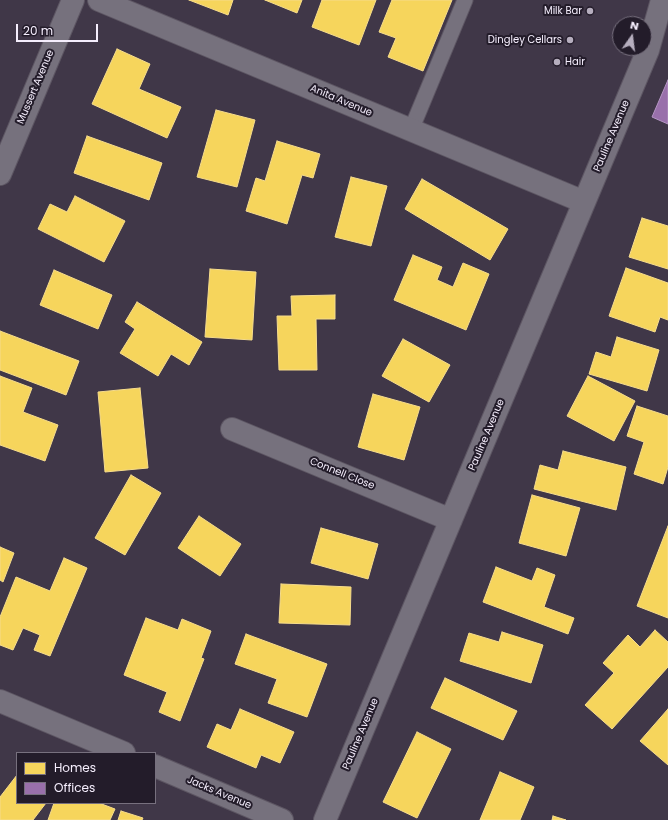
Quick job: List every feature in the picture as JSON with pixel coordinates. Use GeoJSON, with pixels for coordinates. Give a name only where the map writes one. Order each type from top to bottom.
{"type":"FeatureCollection","features":[{"type":"Feature","properties":{"kind":"street","name":"Mussert Avenue"},"geometry":{"type":"LineString","coordinates":[[0,174],[73,0]]}},
{"type":"Feature","properties":{"kind":"street","name":"Anita Avenue"},"geometry":{"type":"LineString","coordinates":[[99,0],[584,202]]}},
{"type":"Feature","properties":{"kind":"street","name":"Pauline Avenue"},"geometry":{"type":"LineString","coordinates":[[325,820],[664,14]]}},
{"type":"Feature","properties":{"kind":"street","name":"Connell Close"},"geometry":{"type":"LineString","coordinates":[[232,429],[452,520]]}},
{"type":"Feature","properties":{"kind":"street"},"geometry":{"type":"LineString","coordinates":[[0,701],[122,752]]}},
{"type":"Feature","properties":{"kind":"street","name":"Jacks Avenue"},"geometry":{"type":"LineString","coordinates":[[156,766],[282,820]]}},
{"type":"Feature","properties":{"kind":"lane"},"geometry":{"type":"LineString","coordinates":[[411,130],[466,0]]}},
{"type":"Feature","properties":{"kind":"building: Homes"},"geometry":{"type":"Polygon","coordinates":[[[189,0],[233,0],[228,15],[189,0]]]}},
{"type":"Feature","properties":{"kind":"building: Homes"},"geometry":{"type":"Polygon","coordinates":[[[265,0],[302,0],[297,13],[265,0]]]}},
{"type":"Feature","properties":{"kind":"building: Homes"},"geometry":{"type":"Polygon","coordinates":[[[322,0],[376,0],[359,45],[312,27],[322,0]]]}},
{"type":"Feature","properties":{"kind":"building: Homes"},"geometry":{"type":"Polygon","coordinates":[[[392,0],[452,0],[423,71],[388,57],[396,38],[379,32],[392,0]]]}},
{"type":"Feature","properties":{"kind":"building: Homes"},"geometry":{"type":"Polygon","coordinates":[[[117,49],[150,64],[139,89],[181,107],[167,138],[92,104],[117,49]]]}},
{"type":"Feature","properties":{"kind":"building: Homes"},"geometry":{"type":"Polygon","coordinates":[[[216,110],[255,120],[237,187],[197,177],[216,110]]]}},
{"type":"Feature","properties":{"kind":"building: Homes"},"geometry":{"type":"Polygon","coordinates":[[[87,136],[162,163],[149,200],[74,173],[87,136]]]}},
{"type":"Feature","properties":{"kind":"building: Homes"},"geometry":{"type":"Polygon","coordinates":[[[277,141],[320,154],[313,178],[302,175],[287,224],[246,211],[256,178],[265,181],[277,141]]]}},
{"type":"Feature","properties":{"kind":"building: Homes"},"geometry":{"type":"Polygon","coordinates":[[[351,177],[387,186],[371,246],[335,237],[351,177]]]}},
{"type":"Feature","properties":{"kind":"building: Homes"},"geometry":{"type":"Polygon","coordinates":[[[422,179],[508,229],[490,260],[405,209],[422,179]]]}},
{"type":"Feature","properties":{"kind":"building: Homes"},"geometry":{"type":"Polygon","coordinates":[[[75,196],[125,221],[104,262],[38,229],[50,204],[67,212],[75,196]]]}},
{"type":"Feature","properties":{"kind":"building: Homes"},"geometry":{"type":"Polygon","coordinates":[[[642,218],[668,226],[668,269],[629,257],[642,218]]]}},
{"type":"Feature","properties":{"kind":"building: Homes"},"geometry":{"type":"Polygon","coordinates":[[[413,255],[442,267],[437,280],[453,287],[463,263],[489,274],[466,330],[394,300],[413,255]]]}},
{"type":"Feature","properties":{"kind":"building: Homes"},"geometry":{"type":"Polygon","coordinates":[[[626,268],[668,283],[668,320],[660,317],[655,332],[609,316],[626,268]]]}},
{"type":"Feature","properties":{"kind":"building: Homes"},"geometry":{"type":"Polygon","coordinates":[[[210,269],[256,272],[252,340],[205,337],[210,269]]]}},
{"type":"Feature","properties":{"kind":"building: Homes"},"geometry":{"type":"Polygon","coordinates":[[[54,270],[112,295],[98,329],[40,305],[54,270]]]}},
{"type":"Feature","properties":{"kind":"building: Homes"},"geometry":{"type":"Polygon","coordinates":[[[335,295],[335,319],[316,319],[317,370],[279,370],[277,316],[292,316],[291,296],[335,295]]]}},
{"type":"Feature","properties":{"kind":"building: Homes"},"geometry":{"type":"Polygon","coordinates":[[[137,302],[202,342],[189,365],[171,354],[158,376],[120,353],[135,329],[125,322],[137,302]]]}},
{"type":"Feature","properties":{"kind":"building: Homes"},"geometry":{"type":"Polygon","coordinates":[[[0,331],[79,361],[66,395],[0,370],[0,331]]]}},
{"type":"Feature","properties":{"kind":"building: Homes"},"geometry":{"type":"Polygon","coordinates":[[[617,337],[659,350],[647,391],[589,374],[596,352],[611,357],[617,337]]]}},
{"type":"Feature","properties":{"kind":"building: Homes"},"geometry":{"type":"Polygon","coordinates":[[[403,339],[450,365],[429,402],[382,376],[403,339]]]}},
{"type":"Feature","properties":{"kind":"building: Homes"},"geometry":{"type":"Polygon","coordinates":[[[0,376],[32,388],[23,412],[58,425],[45,461],[0,445],[0,376]]]}},
{"type":"Feature","properties":{"kind":"building: Homes"},"geometry":{"type":"Polygon","coordinates":[[[588,376],[635,401],[614,441],[567,416],[588,376]]]}},
{"type":"Feature","properties":{"kind":"building: Homes"},"geometry":{"type":"Polygon","coordinates":[[[140,388],[148,468],[105,472],[98,392],[140,388]]]}},
{"type":"Feature","properties":{"kind":"building: Homes"},"geometry":{"type":"Polygon","coordinates":[[[373,394],[420,407],[404,460],[358,447],[373,394]]]}},
{"type":"Feature","properties":{"kind":"building: Homes"},"geometry":{"type":"Polygon","coordinates":[[[637,406],[668,416],[668,467],[663,484],[634,474],[644,442],[627,436],[637,406]]]}},
{"type":"Feature","properties":{"kind":"building: Homes"},"geometry":{"type":"Polygon","coordinates":[[[563,451],[626,467],[616,510],[534,489],[540,465],[558,470],[563,451]]]}},
{"type":"Feature","properties":{"kind":"building: Homes"},"geometry":{"type":"Polygon","coordinates":[[[131,475],[161,493],[125,555],[95,538],[131,475]]]}},
{"type":"Feature","properties":{"kind":"building: Homes"},"geometry":{"type":"Polygon","coordinates":[[[532,495],[580,508],[566,556],[519,543],[532,495]]]}},
{"type":"Feature","properties":{"kind":"building: Homes"},"geometry":{"type":"Polygon","coordinates":[[[199,516],[241,544],[220,576],[178,548],[199,516]]]}},
{"type":"Feature","properties":{"kind":"building: Homes"},"geometry":{"type":"Polygon","coordinates":[[[668,526],[668,618],[637,606],[668,526]]]}},
{"type":"Feature","properties":{"kind":"building: Homes"},"geometry":{"type":"Polygon","coordinates":[[[321,528],[378,544],[368,579],[311,563],[321,528]]]}},
{"type":"Feature","properties":{"kind":"building: Homes"},"geometry":{"type":"Polygon","coordinates":[[[0,547],[14,553],[3,582],[0,580],[0,547]]]}},
{"type":"Feature","properties":{"kind":"building: Homes"},"geometry":{"type":"Polygon","coordinates":[[[64,558],[87,568],[50,656],[34,650],[40,635],[23,628],[13,650],[0,645],[0,617],[16,577],[50,591],[64,558]]]}},
{"type":"Feature","properties":{"kind":"building: Homes"},"geometry":{"type":"Polygon","coordinates":[[[496,567],[532,581],[537,568],[555,575],[544,607],[574,618],[568,634],[483,602],[496,567]]]}},
{"type":"Feature","properties":{"kind":"building: Homes"},"geometry":{"type":"Polygon","coordinates":[[[281,584],[351,587],[350,625],[279,623],[281,584]]]}},
{"type":"Feature","properties":{"kind":"building: Homes"},"geometry":{"type":"Polygon","coordinates":[[[146,618],[178,630],[182,619],[211,631],[201,658],[204,659],[180,721],[159,712],[167,692],[124,675],[146,618]]]}},
{"type":"Feature","properties":{"kind":"building: Homes"},"geometry":{"type":"Polygon","coordinates":[[[655,630],[668,642],[668,667],[612,729],[585,705],[614,673],[603,663],[628,635],[640,647],[655,630]]]}},
{"type":"Feature","properties":{"kind":"building: Homes"},"geometry":{"type":"Polygon","coordinates":[[[502,632],[543,645],[531,683],[460,661],[469,633],[499,642],[502,632]]]}},
{"type":"Feature","properties":{"kind":"building: Homes"},"geometry":{"type":"Polygon","coordinates":[[[246,634],[327,664],[307,717],[268,703],[277,679],[235,664],[246,634]]]}},
{"type":"Feature","properties":{"kind":"building: Homes"},"geometry":{"type":"Polygon","coordinates":[[[445,678],[517,711],[503,740],[431,708],[445,678]]]}},
{"type":"Feature","properties":{"kind":"building: Homes"},"geometry":{"type":"Polygon","coordinates":[[[240,709],[294,732],[280,763],[261,755],[256,768],[207,747],[217,724],[231,730],[240,709]]]}},
{"type":"Feature","properties":{"kind":"building: Homes"},"geometry":{"type":"Polygon","coordinates":[[[668,709],[668,765],[640,741],[668,709]]]}},
{"type":"Feature","properties":{"kind":"building: Homes"},"geometry":{"type":"Polygon","coordinates":[[[417,732],[451,749],[417,818],[383,802],[417,732]]]}},
{"type":"Feature","properties":{"kind":"building: Homes"},"geometry":{"type":"Polygon","coordinates":[[[500,772],[534,787],[520,820],[480,820],[500,772]]]}},
{"type":"Feature","properties":{"kind":"building: Homes"},"geometry":{"type":"Polygon","coordinates":[[[16,776],[16,804],[45,804],[33,820],[0,820],[0,797],[16,776]]]}},
{"type":"Feature","properties":{"kind":"building: Homes"},"geometry":{"type":"Polygon","coordinates":[[[54,804],[102,804],[115,809],[110,820],[48,820],[54,804]]]}},
{"type":"Feature","properties":{"kind":"building: Homes"},"geometry":{"type":"Polygon","coordinates":[[[121,811],[143,818],[142,820],[118,820],[121,811]]]}},
{"type":"Feature","properties":{"kind":"building: Homes"},"geometry":{"type":"Polygon","coordinates":[[[553,816],[566,820],[552,820],[553,816]]]}},
{"type":"Feature","properties":{"kind":"building: Offices"},"geometry":{"type":"Polygon","coordinates":[[[668,80],[668,124],[652,117],[668,80]]]}},
{"type":"Feature","properties":{"kind":"place","name":"Milk Bar"},"geometry":{"type":"Point","coordinates":[590,11]}},
{"type":"Feature","properties":{"kind":"place","name":"Dingley Cellars"},"geometry":{"type":"Point","coordinates":[570,40]}},
{"type":"Feature","properties":{"kind":"place","name":"Hair"},"geometry":{"type":"Point","coordinates":[557,62]}}]}
